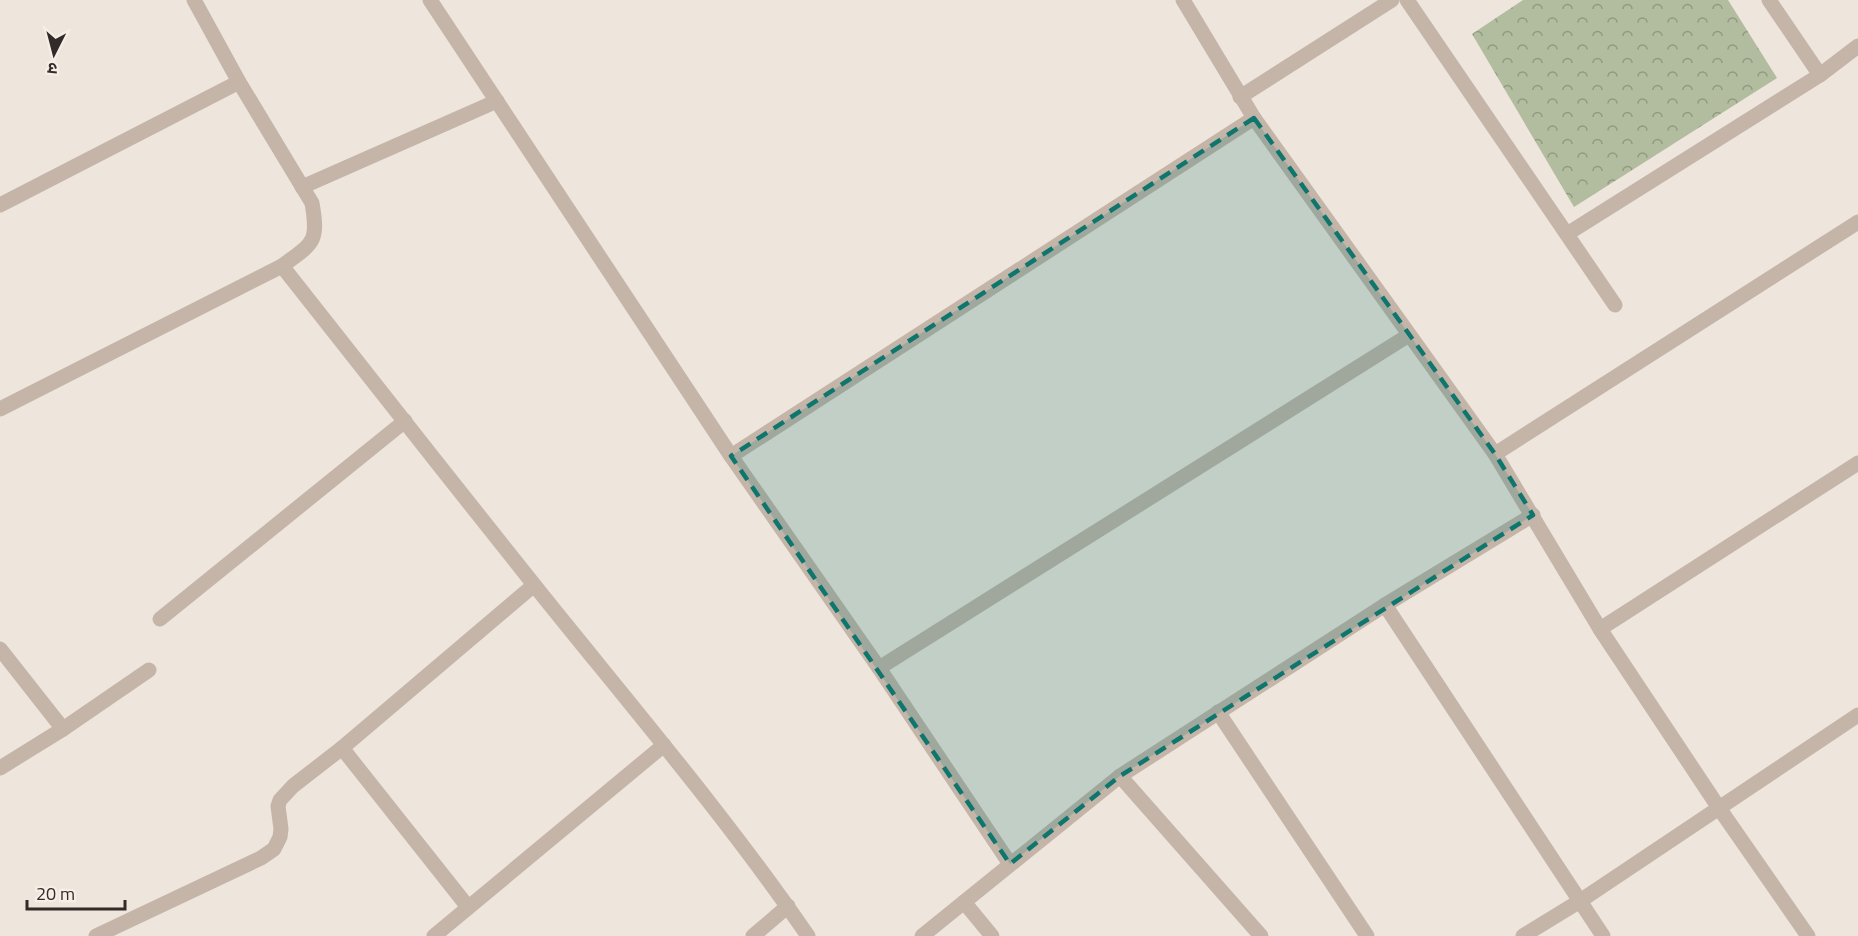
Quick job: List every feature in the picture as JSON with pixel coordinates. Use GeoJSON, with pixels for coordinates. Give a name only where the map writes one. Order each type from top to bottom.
{"type":"FeatureCollection","features":[{"type":"Feature","properties":{"kind":"street"},"geometry":{"type":"LineString","coordinates":[[0,409],[282,266],[309,246],[314,236],[312,203],[239,82],[194,0]]}},
{"type":"Feature","properties":{"kind":"street"},"geometry":{"type":"LineString","coordinates":[[430,0],[731,456],[879,668],[1010,864]]}},
{"type":"Feature","properties":{"kind":"street"},"geometry":{"type":"LineString","coordinates":[[1183,0],[1240,98],[1495,454],[1600,629],[1719,808],[1808,936]]}},
{"type":"Feature","properties":{"kind":"street"},"geometry":{"type":"LineString","coordinates":[[1240,98],[1392,0]]}},
{"type":"Feature","properties":{"kind":"street"},"geometry":{"type":"LineString","coordinates":[[1407,0],[1616,305]]}},
{"type":"Feature","properties":{"kind":"street"},"geometry":{"type":"LineString","coordinates":[[1769,0],[1820,75]]}},
{"type":"Feature","properties":{"kind":"street"},"geometry":{"type":"LineString","coordinates":[[1567,234],[1820,75],[1858,46]]}},
{"type":"Feature","properties":{"kind":"street"},"geometry":{"type":"LineString","coordinates":[[0,205],[239,82]]}},
{"type":"Feature","properties":{"kind":"street"},"geometry":{"type":"LineString","coordinates":[[302,187],[497,101]]}},
{"type":"Feature","properties":{"kind":"street"},"geometry":{"type":"LineString","coordinates":[[731,456],[1254,118]]}},
{"type":"Feature","properties":{"kind":"street"},"geometry":{"type":"LineString","coordinates":[[1495,454],[1858,222]]}},
{"type":"Feature","properties":{"kind":"street"},"geometry":{"type":"LineString","coordinates":[[282,266],[534,585],[664,745],[788,906],[808,936]]}},
{"type":"Feature","properties":{"kind":"street"},"geometry":{"type":"LineString","coordinates":[[879,668],[1409,335]]}},
{"type":"Feature","properties":{"kind":"street"},"geometry":{"type":"LineString","coordinates":[[160,619],[405,421]]}},
{"type":"Feature","properties":{"kind":"street"},"geometry":{"type":"LineString","coordinates":[[1600,629],[1858,463]]}},
{"type":"Feature","properties":{"kind":"street"},"geometry":{"type":"LineString","coordinates":[[922,936],[1119,776],[1385,605],[1533,515]]}},
{"type":"Feature","properties":{"kind":"street"},"geometry":{"type":"LineString","coordinates":[[96,936],[261,858],[274,849],[281,829],[278,810],[280,800],[293,786],[342,748],[534,585]]}},
{"type":"Feature","properties":{"kind":"street"},"geometry":{"type":"LineString","coordinates":[[1385,605],[1603,936]]}},
{"type":"Feature","properties":{"kind":"street"},"geometry":{"type":"LineString","coordinates":[[0,649],[63,729]]}},
{"type":"Feature","properties":{"kind":"street"},"geometry":{"type":"LineString","coordinates":[[0,768],[63,729],[149,670]]}},
{"type":"Feature","properties":{"kind":"street"},"geometry":{"type":"LineString","coordinates":[[1218,712],[1367,936]]}},
{"type":"Feature","properties":{"kind":"street"},"geometry":{"type":"LineString","coordinates":[[1523,936],[1858,715]]}},
{"type":"Feature","properties":{"kind":"street"},"geometry":{"type":"LineString","coordinates":[[435,936],[664,745]]}},
{"type":"Feature","properties":{"kind":"street"},"geometry":{"type":"LineString","coordinates":[[342,748],[468,907]]}},
{"type":"Feature","properties":{"kind":"street"},"geometry":{"type":"LineString","coordinates":[[1119,776],[1261,936]]}},
{"type":"Feature","properties":{"kind":"street"},"geometry":{"type":"LineString","coordinates":[[964,902],[992,936]]}},
{"type":"Feature","properties":{"kind":"street"},"geometry":{"type":"LineString","coordinates":[[753,936],[788,906]]}},
{"type":"Feature","properties":{"kind":"highlighted area"},"geometry":{"type":"Polygon","coordinates":[[[1254,118],[1495,454],[1533,515],[1120,776],[1010,864],[731,456],[1254,118]]]}},
{"type":"Feature","properties":{"kind":"green space"},"geometry":{"type":"Polygon","coordinates":[[[1523,0],[1728,0],[1777,78],[1574,207],[1472,34],[1523,0]]]}}]}
